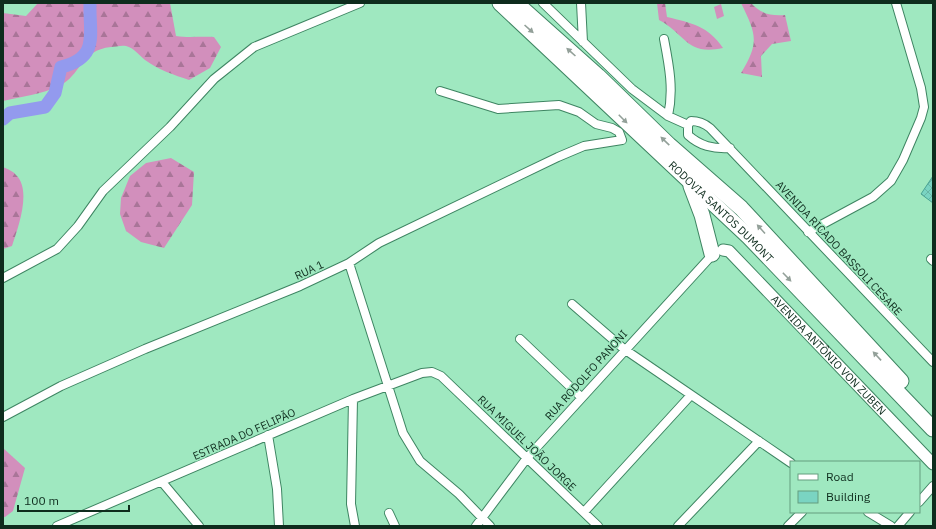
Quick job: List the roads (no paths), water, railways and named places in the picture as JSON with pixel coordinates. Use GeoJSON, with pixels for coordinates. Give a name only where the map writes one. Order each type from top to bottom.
{"type":"FeatureCollection","features":[{"type":"Feature","properties":{"kind":"highway","name":"RODOVIA SANTOS DUMONT"},"geometry":{"type":"LineString","coordinates":[[500,3],[587,82],[637,133],[749,237],[933,430]]}},
{"type":"Feature","properties":{"kind":"highway","name":"RODOVIA SANTOS DUMONT"},"geometry":{"type":"LineString","coordinates":[[516,3],[598,76],[669,145],[741,208],[933,415]]}},
{"type":"Feature","properties":{"kind":"highway"},"geometry":{"type":"LineString","coordinates":[[688,180],[702,215],[716,234],[717,252]]}},
{"type":"Feature","properties":{"kind":"street"},"geometry":{"type":"LineString","coordinates":[[3,278],[57,249],[78,226],[103,191],[170,127],[214,79],[254,46],[360,3]]}},
{"type":"Feature","properties":{"kind":"street"},"geometry":{"type":"LineString","coordinates":[[543,3],[632,89],[668,116],[688,125],[688,135],[698,144],[714,148],[730,148]]}},
{"type":"Feature","properties":{"kind":"street"},"geometry":{"type":"LineString","coordinates":[[581,3],[583,42]]}},
{"type":"Feature","properties":{"kind":"street"},"geometry":{"type":"LineString","coordinates":[[808,232],[873,197],[891,182],[903,160],[924,107],[918,76],[896,3]]}},
{"type":"Feature","properties":{"kind":"street"},"geometry":{"type":"LineString","coordinates":[[664,39],[670,70],[672,102],[668,116]]}},
{"type":"Feature","properties":{"kind":"street","name":"RUA 1"},"geometry":{"type":"LineString","coordinates":[[3,417],[60,386],[145,349],[300,286],[349,263],[379,243],[558,157],[584,146],[622,140],[619,132],[612,128],[596,124],[579,112],[559,105],[498,109],[440,91]]}},
{"type":"Feature","properties":{"kind":"street","name":"AVENIDA RICADO BASSOLI CESARE"},"geometry":{"type":"LineString","coordinates":[[688,125],[691,121],[704,123],[730,148],[808,232],[933,362]]}},
{"type":"Feature","properties":{"kind":"street","name":"AVENIDA ANTÔNIO VON ZUBEN"},"geometry":{"type":"LineString","coordinates":[[717,252],[729,251],[933,464]]}},
{"type":"Feature","properties":{"kind":"street","name":"RUA RODOLFO PANONI"},"geometry":{"type":"LineString","coordinates":[[476,526],[527,458],[624,349],[717,252]]}},
{"type":"Feature","properties":{"kind":"street"},"geometry":{"type":"LineString","coordinates":[[349,263],[403,433],[420,460],[459,494],[490,526]]}},
{"type":"Feature","properties":{"kind":"street"},"geometry":{"type":"LineString","coordinates":[[572,304],[624,349],[790,462]]}},
{"type":"Feature","properties":{"kind":"street"},"geometry":{"type":"LineString","coordinates":[[520,339],[581,397]]}},
{"type":"Feature","properties":{"kind":"street","name":"ESTRADA DO FELIPÃO"},"geometry":{"type":"LineString","coordinates":[[57,526],[353,399],[422,373],[432,372],[441,376]]}},
{"type":"Feature","properties":{"kind":"street","name":"RUA MIGUEL JOÃO JORGE"},"geometry":{"type":"LineString","coordinates":[[441,376],[598,526]]}},
{"type":"Feature","properties":{"kind":"street"},"geometry":{"type":"LineString","coordinates":[[584,512],[691,395]]}},
{"type":"Feature","properties":{"kind":"street"},"geometry":{"type":"LineString","coordinates":[[353,399],[351,504],[355,526]]}},
{"type":"Feature","properties":{"kind":"street"},"geometry":{"type":"LineString","coordinates":[[268,435],[277,489],[280,526]]}},
{"type":"Feature","properties":{"kind":"street"},"geometry":{"type":"LineString","coordinates":[[678,526],[759,441]]}},
{"type":"Feature","properties":{"kind":"street"},"geometry":{"type":"LineString","coordinates":[[162,482],[199,526]]}},
{"type":"Feature","properties":{"kind":"street"},"geometry":{"type":"LineString","coordinates":[[920,501],[933,486]]}},
{"type":"Feature","properties":{"kind":"street"},"geometry":{"type":"LineString","coordinates":[[389,513],[395,526]]}},
{"type":"Feature","properties":{"kind":"street"},"geometry":{"type":"LineString","coordinates":[[788,526],[801,513]]}},
{"type":"Feature","properties":{"kind":"street"},"geometry":{"type":"LineString","coordinates":[[870,513],[891,526]]}},
{"type":"Feature","properties":{"kind":"street"},"geometry":{"type":"LineString","coordinates":[[898,526],[909,513]]}},
{"type":"Feature","properties":{"kind":"waterway"},"geometry":{"type":"LineString","coordinates":[[3,119],[10,113],[45,107],[55,93],[61,67],[73,63],[82,57],[87,51],[91,35],[90,3]]}}]}
